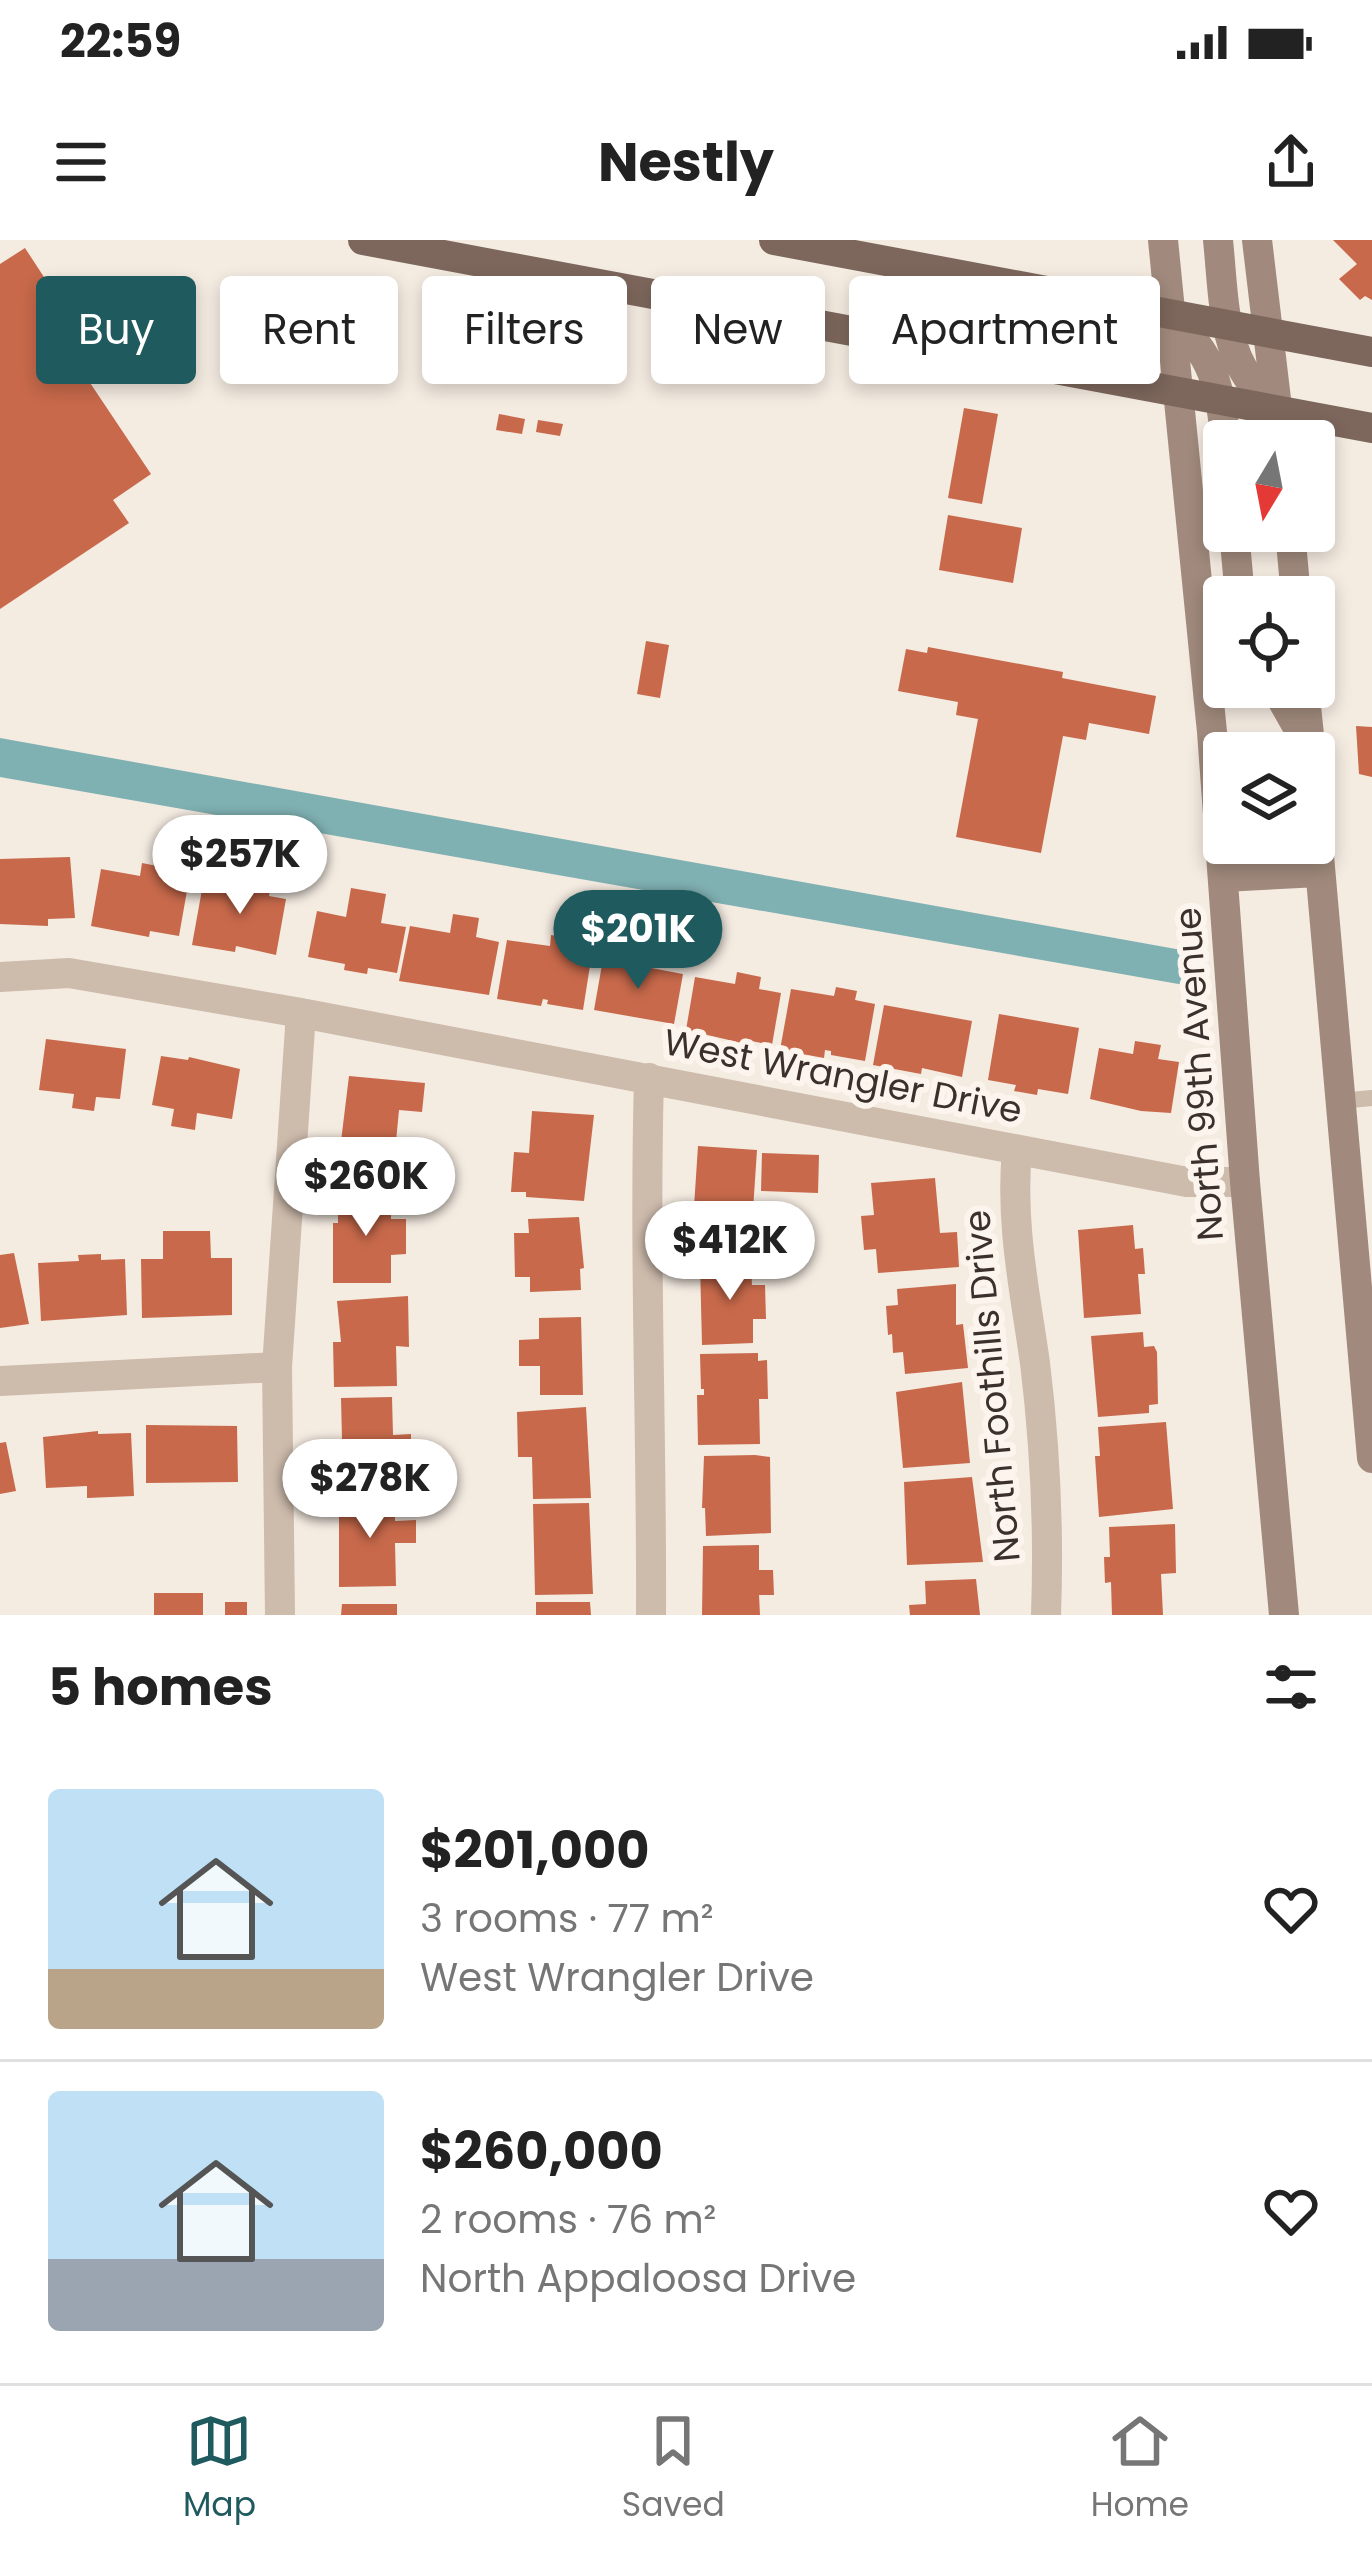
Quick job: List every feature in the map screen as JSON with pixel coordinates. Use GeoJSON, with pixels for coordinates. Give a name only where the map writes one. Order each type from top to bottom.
{"type":"FeatureCollection","features":[{"type":"Feature","properties":{"kind":"main road"},"geometry":{"type":"LineString","coordinates":[[363,240],[1221,399],[1268,420]]}},
{"type":"Feature","properties":{"kind":"main road"},"geometry":{"type":"LineString","coordinates":[[774,240],[1372,352]]}},
{"type":"Feature","properties":{"kind":"main road","name":"North 99th Avenue"},"geometry":{"type":"LineString","coordinates":[[1163,240],[1223,877],[1284,1615]]}},
{"type":"Feature","properties":{"kind":"main road"},"geometry":{"type":"LineString","coordinates":[[1218,240],[1235,358],[1276,420]]}},
{"type":"Feature","properties":{"kind":"main road"},"geometry":{"type":"LineString","coordinates":[[1257,240],[1278,420]]}},
{"type":"Feature","properties":{"kind":"main road"},"geometry":{"type":"LineString","coordinates":[[1171,316],[1202,348],[1212,367],[1224,420]]}},
{"type":"Feature","properties":{"kind":"main road"},"geometry":{"type":"LineString","coordinates":[[1335,427],[1372,428]]}},
{"type":"Feature","properties":{"kind":"main road"},"geometry":{"type":"LineString","coordinates":[[1318,864],[1372,1458]]}},
{"type":"Feature","properties":{"kind":"main road"},"geometry":{"type":"LineString","coordinates":[[1223,877],[1319,872]]}},
{"type":"Feature","properties":{"kind":"street","name":"West Wrangler Drive"},"geometry":{"type":"LineString","coordinates":[[0,977],[69,973],[301,1012],[1187,1182],[1245,1183]]}},
{"type":"Feature","properties":{"kind":"street"},"geometry":{"type":"LineString","coordinates":[[280,1615],[277,1367],[301,1012]]}},
{"type":"Feature","properties":{"kind":"street"},"geometry":{"type":"LineString","coordinates":[[650,1078],[646,1296],[652,1441],[651,1615]]}},
{"type":"Feature","properties":{"kind":"street","name":"North Foothills Drive"},"geometry":{"type":"LineString","coordinates":[[1017,1151],[1012,1202],[1036,1370],[1048,1572],[1046,1615]]}},
{"type":"Feature","properties":{"kind":"street"},"geometry":{"type":"LineString","coordinates":[[0,1381],[277,1367]]}},
{"type":"Feature","properties":{"kind":"lane"},"geometry":{"type":"LineString","coordinates":[[1340,1101],[1372,1098]]}},
{"type":"Feature","properties":{"kind":"water"},"geometry":{"type":"Polygon","coordinates":[[[0,738],[1187,951],[1190,986],[0,777],[0,738]]]}},
{"type":"Feature","properties":{"kind":"building"},"geometry":{"type":"Polygon","coordinates":[[[1333,240],[1372,240],[1372,300],[1365,296],[1360,300],[1339,279],[1357,264],[1333,240]]]}},
{"type":"Feature","properties":{"kind":"building"},"geometry":{"type":"Polygon","coordinates":[[[25,248],[43,276],[36,276],[36,384],[91,384],[151,474],[113,500],[129,523],[0,609],[0,264],[25,248]]]}},
{"type":"Feature","properties":{"kind":"building"},"geometry":{"type":"Polygon","coordinates":[[[964,408],[998,414],[982,504],[948,498],[964,408]]]}},
{"type":"Feature","properties":{"kind":"building"},"geometry":{"type":"Polygon","coordinates":[[[499,414],[525,419],[522,434],[496,430],[499,414]]]}},
{"type":"Feature","properties":{"kind":"building"},"geometry":{"type":"Polygon","coordinates":[[[538,420],[563,424],[560,436],[536,432],[538,420]]]}},
{"type":"Feature","properties":{"kind":"building"},"geometry":{"type":"Polygon","coordinates":[[[948,515],[1022,528],[1013,583],[939,570],[948,515]]]}},
{"type":"Feature","properties":{"kind":"building"},"geometry":{"type":"Polygon","coordinates":[[[646,641],[669,645],[660,698],[637,694],[646,641]]]}},
{"type":"Feature","properties":{"kind":"building"},"geometry":{"type":"Polygon","coordinates":[[[928,647],[1063,672],[1062,678],[1156,696],[1149,734],[1089,723],[1086,740],[1063,736],[1041,853],[956,837],[978,719],[956,715],[958,702],[898,691],[906,649],[927,653],[928,647]]]}},
{"type":"Feature","properties":{"kind":"building"},"geometry":{"type":"Polygon","coordinates":[[[1356,726],[1372,727],[1372,777],[1359,774],[1356,726]]]}},
{"type":"Feature","properties":{"kind":"building"},"geometry":{"type":"Polygon","coordinates":[[[70,857],[75,918],[48,919],[48,926],[0,924],[0,859],[70,857]]]}},
{"type":"Feature","properties":{"kind":"building"},"geometry":{"type":"Polygon","coordinates":[[[142,863],[167,868],[164,881],[188,885],[179,936],[150,931],[149,937],[91,926],[101,869],[140,876],[142,863]]]}},
{"type":"Feature","properties":{"kind":"building"},"geometry":{"type":"Polygon","coordinates":[[[248,871],[272,876],[269,896],[286,899],[276,955],[236,946],[235,952],[192,945],[203,884],[244,891],[248,871]]]}},
{"type":"Feature","properties":{"kind":"building"},"geometry":{"type":"Polygon","coordinates":[[[351,888],[386,894],[381,923],[406,927],[397,973],[344,970],[345,964],[308,957],[317,911],[346,917],[351,888]]]}},
{"type":"Feature","properties":{"kind":"building"},"geometry":{"type":"Polygon","coordinates":[[[453,914],[479,918],[476,937],[499,942],[489,995],[399,981],[410,926],[450,933],[453,914]]]}},
{"type":"Feature","properties":{"kind":"building"},"geometry":{"type":"Polygon","coordinates":[[[551,935],[575,939],[573,950],[592,953],[583,1010],[547,1004],[543,999],[541,1006],[497,999],[507,940],[550,946],[551,935]]]}},
{"type":"Feature","properties":{"kind":"building"},"geometry":{"type":"Polygon","coordinates":[[[603,959],[683,974],[674,1024],[594,1010],[603,959]]]}},
{"type":"Feature","properties":{"kind":"building"},"geometry":{"type":"Polygon","coordinates":[[[737,972],[761,977],[759,989],[781,993],[772,1045],[686,1030],[695,977],[735,984],[737,972]]]}},
{"type":"Feature","properties":{"kind":"building"},"geometry":{"type":"Polygon","coordinates":[[[836,987],[857,991],[855,1000],[875,1004],[865,1061],[825,1050],[824,1058],[780,1050],[791,989],[834,996],[836,987]]]}},
{"type":"Feature","properties":{"kind":"building"},"geometry":{"type":"Polygon","coordinates":[[[884,1005],[972,1021],[962,1077],[873,1065],[884,1005]]]}},
{"type":"Feature","properties":{"kind":"building"},"geometry":{"type":"Polygon","coordinates":[[[999,1014],[1079,1028],[1068,1094],[1014,1091],[1016,1085],[988,1080],[999,1014]]]}},
{"type":"Feature","properties":{"kind":"building"},"geometry":{"type":"Polygon","coordinates":[[[46,1039],[126,1049],[120,1099],[96,1097],[94,1111],[72,1108],[74,1094],[39,1090],[46,1039]]]}},
{"type":"Feature","properties":{"kind":"building"},"geometry":{"type":"Polygon","coordinates":[[[1135,1041],[1161,1045],[1158,1059],[1179,1062],[1171,1113],[1090,1099],[1099,1048],[1133,1054],[1135,1041]]]}},
{"type":"Feature","properties":{"kind":"building"},"geometry":{"type":"Polygon","coordinates":[[[161,1056],[240,1069],[232,1119],[197,1113],[195,1130],[171,1126],[174,1109],[152,1105],[161,1056]]]}},
{"type":"Feature","properties":{"kind":"building"},"geometry":{"type":"Polygon","coordinates":[[[349,1076],[425,1083],[422,1112],[399,1110],[395,1152],[419,1154],[416,1182],[337,1174],[349,1076]]]}},
{"type":"Feature","properties":{"kind":"building"},"geometry":{"type":"Polygon","coordinates":[[[532,1111],[594,1115],[584,1201],[511,1192],[514,1152],[529,1153],[532,1111]]]}},
{"type":"Feature","properties":{"kind":"building"},"geometry":{"type":"Polygon","coordinates":[[[698,1146],[757,1150],[751,1240],[697,1236],[698,1146]]]}},
{"type":"Feature","properties":{"kind":"building"},"geometry":{"type":"Polygon","coordinates":[[[762,1153],[819,1155],[818,1193],[761,1191],[762,1153]]]}},
{"type":"Feature","properties":{"kind":"building"},"geometry":{"type":"Polygon","coordinates":[[[935,1178],[940,1233],[957,1232],[959,1267],[878,1273],[876,1249],[864,1250],[861,1216],[874,1215],[871,1183],[935,1178]]]}},
{"type":"Feature","properties":{"kind":"building"},"geometry":{"type":"Polygon","coordinates":[[[338,1193],[391,1193],[391,1219],[406,1219],[406,1254],[391,1255],[391,1283],[333,1283],[338,1193]]]}},
{"type":"Feature","properties":{"kind":"building"},"geometry":{"type":"Polygon","coordinates":[[[579,1217],[584,1268],[580,1269],[581,1290],[530,1292],[530,1277],[515,1277],[514,1233],[529,1233],[528,1219],[579,1217]]]}},
{"type":"Feature","properties":{"kind":"building"},"geometry":{"type":"Polygon","coordinates":[[[1133,1225],[1135,1249],[1143,1248],[1145,1274],[1138,1274],[1141,1314],[1084,1318],[1078,1230],[1133,1225]]]}},
{"type":"Feature","properties":{"kind":"building"},"geometry":{"type":"Polygon","coordinates":[[[163,1231],[210,1231],[211,1258],[232,1258],[232,1315],[142,1318],[141,1259],[163,1259],[163,1231]]]}},
{"type":"Feature","properties":{"kind":"building"},"geometry":{"type":"Polygon","coordinates":[[[14,1253],[29,1324],[0,1328],[0,1255],[14,1253]]]}},
{"type":"Feature","properties":{"kind":"building"},"geometry":{"type":"Polygon","coordinates":[[[101,1254],[101,1260],[125,1259],[127,1315],[41,1321],[38,1263],[79,1261],[78,1255],[101,1254]]]}},
{"type":"Feature","properties":{"kind":"building"},"geometry":{"type":"Polygon","coordinates":[[[751,1262],[752,1285],[765,1285],[766,1319],[753,1319],[753,1343],[702,1345],[700,1263],[751,1262]]]}},
{"type":"Feature","properties":{"kind":"building"},"geometry":{"type":"Polygon","coordinates":[[[956,1284],[956,1325],[963,1324],[968,1368],[905,1374],[903,1352],[893,1353],[886,1306],[898,1305],[897,1289],[956,1284]]]}},
{"type":"Feature","properties":{"kind":"building"},"geometry":{"type":"Polygon","coordinates":[[[408,1296],[409,1347],[396,1346],[397,1386],[334,1387],[333,1342],[341,1342],[337,1301],[408,1296]]]}},
{"type":"Feature","properties":{"kind":"building"},"geometry":{"type":"Polygon","coordinates":[[[581,1317],[583,1395],[540,1395],[540,1366],[519,1366],[519,1340],[539,1339],[539,1318],[581,1317]]]}},
{"type":"Feature","properties":{"kind":"building"},"geometry":{"type":"Polygon","coordinates":[[[1143,1332],[1144,1347],[1154,1346],[1157,1352],[1158,1404],[1149,1405],[1149,1413],[1098,1417],[1091,1336],[1143,1332]]]}},
{"type":"Feature","properties":{"kind":"building"},"geometry":{"type":"Polygon","coordinates":[[[758,1353],[758,1361],[767,1360],[768,1399],[759,1399],[760,1444],[698,1445],[697,1395],[704,1395],[700,1354],[758,1353]]]}},
{"type":"Feature","properties":{"kind":"building"},"geometry":{"type":"Polygon","coordinates":[[[962,1382],[970,1463],[903,1468],[896,1392],[962,1382]]]}},
{"type":"Feature","properties":{"kind":"building"},"geometry":{"type":"Polygon","coordinates":[[[392,1397],[393,1435],[411,1434],[411,1455],[393,1455],[394,1479],[343,1480],[341,1398],[392,1397]]]}},
{"type":"Feature","properties":{"kind":"building"},"geometry":{"type":"Polygon","coordinates":[[[586,1407],[591,1498],[533,1499],[532,1457],[518,1457],[517,1412],[586,1407]]]}},
{"type":"Feature","properties":{"kind":"building"},"geometry":{"type":"Polygon","coordinates":[[[1166,1422],[1173,1509],[1099,1517],[1098,1427],[1166,1422]]]}},
{"type":"Feature","properties":{"kind":"building"},"geometry":{"type":"Polygon","coordinates":[[[146,1425],[237,1426],[238,1482],[146,1483],[146,1425]]]}},
{"type":"Feature","properties":{"kind":"building"},"geometry":{"type":"Polygon","coordinates":[[[131,1433],[134,1496],[87,1498],[87,1486],[46,1488],[43,1437],[131,1433]]]}},
{"type":"Feature","properties":{"kind":"building"},"geometry":{"type":"Polygon","coordinates":[[[6,1442],[16,1491],[0,1494],[0,1443],[6,1442]]]}},
{"type":"Feature","properties":{"kind":"building"},"geometry":{"type":"Polygon","coordinates":[[[704,1456],[770,1457],[771,1533],[706,1536],[704,1456]]]}},
{"type":"Feature","properties":{"kind":"building"},"geometry":{"type":"Polygon","coordinates":[[[972,1477],[983,1562],[907,1565],[904,1482],[972,1477]]]}},
{"type":"Feature","properties":{"kind":"building"},"geometry":{"type":"Polygon","coordinates":[[[394,1496],[395,1521],[416,1520],[416,1543],[395,1543],[396,1586],[339,1587],[339,1497],[394,1496]]]}},
{"type":"Feature","properties":{"kind":"building"},"geometry":{"type":"Polygon","coordinates":[[[589,1503],[593,1594],[535,1595],[533,1504],[589,1503]]]}},
{"type":"Feature","properties":{"kind":"building"},"geometry":{"type":"Polygon","coordinates":[[[1175,1524],[1176,1573],[1161,1574],[1163,1615],[1112,1615],[1104,1557],[1110,1557],[1109,1527],[1175,1524]]]}},
{"type":"Feature","properties":{"kind":"building"},"geometry":{"type":"Polygon","coordinates":[[[759,1545],[759,1570],[773,1570],[774,1595],[759,1595],[760,1615],[702,1615],[703,1546],[759,1545]]]}},
{"type":"Feature","properties":{"kind":"building"},"geometry":{"type":"Polygon","coordinates":[[[976,1579],[980,1615],[910,1615],[909,1605],[926,1604],[925,1581],[976,1579]]]}},
{"type":"Feature","properties":{"kind":"building"},"geometry":{"type":"Polygon","coordinates":[[[154,1593],[203,1593],[203,1615],[154,1615],[154,1593]]]}},
{"type":"Feature","properties":{"kind":"building"},"geometry":{"type":"Polygon","coordinates":[[[225,1602],[247,1602],[247,1615],[225,1615],[225,1602]]]}},
{"type":"Feature","properties":{"kind":"building"},"geometry":{"type":"Polygon","coordinates":[[[536,1602],[590,1602],[591,1615],[536,1615],[536,1602]]]}},
{"type":"Feature","properties":{"kind":"building"},"geometry":{"type":"Polygon","coordinates":[[[342,1604],[397,1604],[397,1615],[341,1615],[342,1604]]]}}]}
